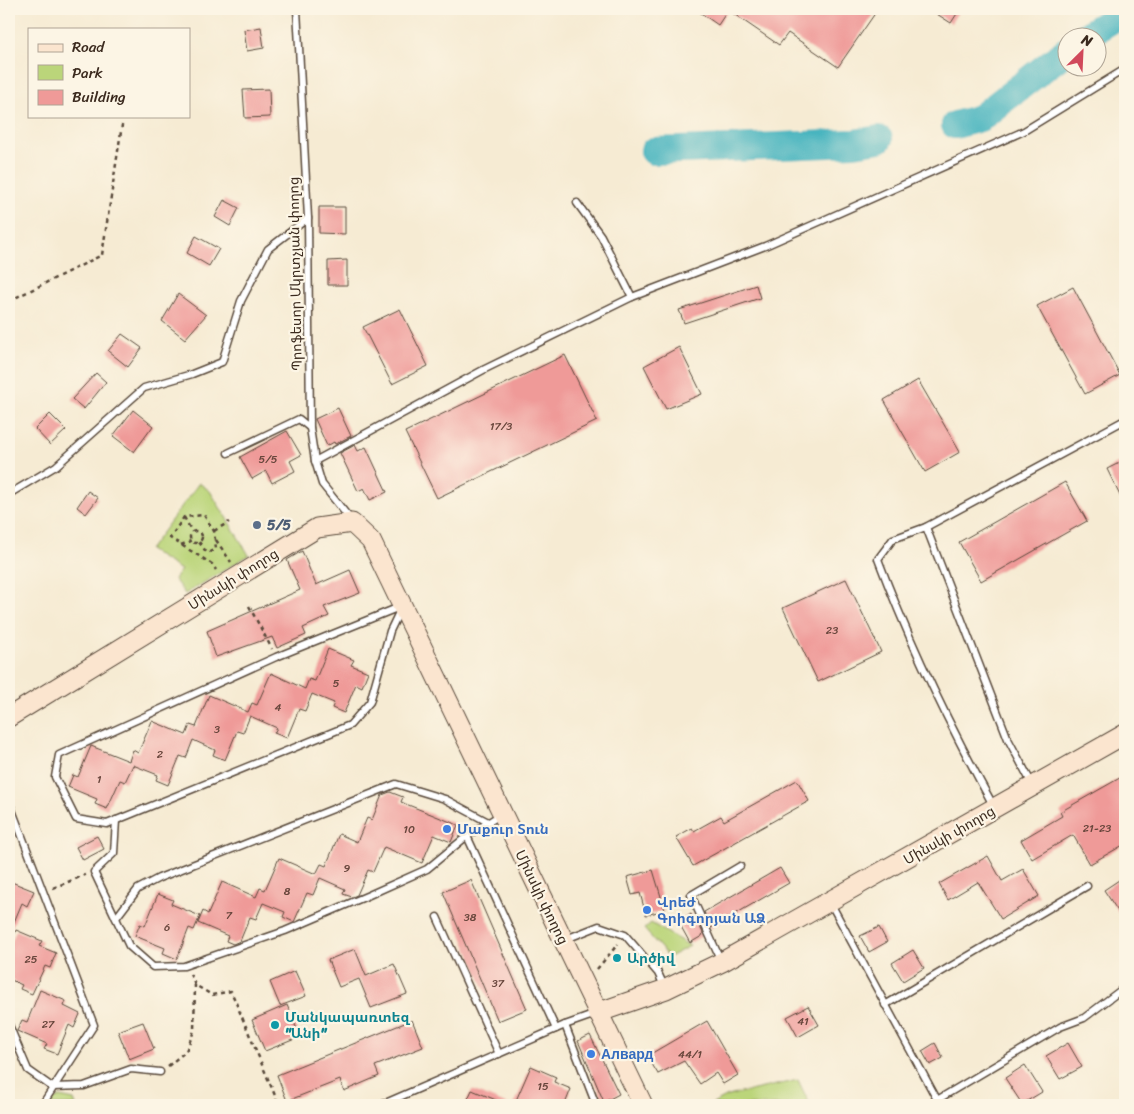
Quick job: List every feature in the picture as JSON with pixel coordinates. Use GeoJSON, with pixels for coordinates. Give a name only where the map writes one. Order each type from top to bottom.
{"type":"FeatureCollection","features":[{"type":"Feature","properties":{"kind":"main road","name":"Մինսկի փողոց"},"geometry":{"type":"LineString","coordinates":[[9,717],[317,528],[347,523],[356,526],[370,541],[402,606],[495,818],[564,940],[597,1013],[666,989],[722,962],[830,903],[1125,734]]}},
{"type":"Feature","properties":{"kind":"main road"},"geometry":{"type":"LineString","coordinates":[[597,1013],[643,1105]]}},
{"type":"Feature","properties":{"kind":"lane","name":"Պրոֆեսոր Մկրտչյան փողոց"},"geometry":{"type":"LineString","coordinates":[[297,9],[308,218],[310,428],[315,461],[322,484],[356,526]]}},
{"type":"Feature","properties":{"kind":"lane"},"geometry":{"type":"LineString","coordinates":[[315,461],[485,369],[632,297],[765,246],[1024,131],[1125,69]]}},
{"type":"Feature","properties":{"kind":"lane"},"geometry":{"type":"LineString","coordinates":[[577,203],[601,236],[632,297]]}},
{"type":"Feature","properties":{"kind":"lane"},"geometry":{"type":"LineString","coordinates":[[9,494],[56,466],[144,388],[192,374],[222,362],[241,301],[268,249],[308,218]]}},
{"type":"Feature","properties":{"kind":"lane"},"geometry":{"type":"LineString","coordinates":[[228,453],[299,420],[310,428]]}},
{"type":"Feature","properties":{"kind":"lane"},"geometry":{"type":"LineString","coordinates":[[995,808],[958,741],[904,627],[878,559],[893,539],[926,526],[1125,420]]}},
{"type":"Feature","properties":{"kind":"lane"},"geometry":{"type":"LineString","coordinates":[[926,526],[1008,739],[1034,785]]}},
{"type":"Feature","properties":{"kind":"lane"},"geometry":{"type":"LineString","coordinates":[[402,606],[390,631],[370,702],[350,725],[107,824],[76,819],[55,777],[59,755],[276,657],[402,606]]}},
{"type":"Feature","properties":{"kind":"lane"},"geometry":{"type":"LineString","coordinates":[[116,918],[138,889],[159,878],[396,784],[495,818]]}},
{"type":"Feature","properties":{"kind":"lane"},"geometry":{"type":"LineString","coordinates":[[9,802],[94,1025],[42,1105]]}},
{"type":"Feature","properties":{"kind":"lane"},"geometry":{"type":"LineString","coordinates":[[9,819],[12,812]]}},
{"type":"Feature","properties":{"kind":"lane"},"geometry":{"type":"LineString","coordinates":[[116,820],[114,853],[94,872],[129,946],[153,967],[186,966],[285,931],[427,870],[467,836],[495,818]]}},
{"type":"Feature","properties":{"kind":"lane"},"geometry":{"type":"LineString","coordinates":[[467,836],[556,1029]]}},
{"type":"Feature","properties":{"kind":"lane"},"geometry":{"type":"LineString","coordinates":[[722,962],[691,895],[740,866]]}},
{"type":"Feature","properties":{"kind":"lane"},"geometry":{"type":"LineString","coordinates":[[885,1005],[1088,886]]}},
{"type":"Feature","properties":{"kind":"lane"},"geometry":{"type":"LineString","coordinates":[[830,903],[939,1103],[1060,1027],[1084,1018],[1125,987]]}},
{"type":"Feature","properties":{"kind":"lane"},"geometry":{"type":"LineString","coordinates":[[437,917],[499,1054]]}},
{"type":"Feature","properties":{"kind":"lane"},"geometry":{"type":"LineString","coordinates":[[564,940],[598,926],[625,935],[658,973],[666,989]]}},
{"type":"Feature","properties":{"kind":"lane"},"geometry":{"type":"LineString","coordinates":[[381,1105],[597,1013]]}},
{"type":"Feature","properties":{"kind":"lane"},"geometry":{"type":"LineString","coordinates":[[9,1025],[28,1070],[52,1087],[84,1086],[131,1069],[160,1072]]}},
{"type":"Feature","properties":{"kind":"lane"},"geometry":{"type":"LineString","coordinates":[[565,1025],[596,1105]]}},
{"type":"Feature","properties":{"kind":"path"},"geometry":{"type":"LineString","coordinates":[[9,302],[102,255],[122,125]]}},
{"type":"Feature","properties":{"kind":"path"},"geometry":{"type":"LineString","coordinates":[[184,517],[204,515],[214,531],[216,549],[207,553]]}},
{"type":"Feature","properties":{"kind":"path"},"geometry":{"type":"LineString","coordinates":[[184,517],[192,532],[190,535],[191,541]]}},
{"type":"Feature","properties":{"kind":"path"},"geometry":{"type":"LineString","coordinates":[[184,517],[170,538],[212,564]]}},
{"type":"Feature","properties":{"kind":"path"},"geometry":{"type":"LineString","coordinates":[[214,531],[229,522]]}},
{"type":"Feature","properties":{"kind":"path"},"geometry":{"type":"LineString","coordinates":[[192,532],[196,531],[201,534],[199,542]]}},
{"type":"Feature","properties":{"kind":"path"},"geometry":{"type":"LineString","coordinates":[[215,538],[233,564]]}},
{"type":"Feature","properties":{"kind":"path"},"geometry":{"type":"LineString","coordinates":[[181,545],[191,541],[199,542],[226,583]]}},
{"type":"Feature","properties":{"kind":"path"},"geometry":{"type":"LineString","coordinates":[[249,606],[276,657]]}},
{"type":"Feature","properties":{"kind":"path"},"geometry":{"type":"LineString","coordinates":[[44,892],[94,872]]}},
{"type":"Feature","properties":{"kind":"path"},"geometry":{"type":"LineString","coordinates":[[597,969],[625,935]]}},
{"type":"Feature","properties":{"kind":"path"},"geometry":{"type":"LineString","coordinates":[[160,1072],[186,1051],[194,1031],[195,985],[186,966]]}},
{"type":"Feature","properties":{"kind":"path"},"geometry":{"type":"LineString","coordinates":[[195,985],[212,995],[231,991],[279,1105]]}},
{"type":"Feature","properties":{"kind":"path"},"geometry":{"type":"LineString","coordinates":[[778,1105],[794,1105]]}},
{"type":"Feature","properties":{"kind":"green space"},"geometry":{"type":"Polygon","coordinates":[[[199,483],[210,491],[249,555],[185,594],[174,579],[181,570],[149,550],[199,483]]]}},
{"type":"Feature","properties":{"kind":"green space"},"geometry":{"type":"Polygon","coordinates":[[[651,923],[690,946],[669,957],[644,929],[651,923]]]}},
{"type":"Feature","properties":{"kind":"green space"},"geometry":{"type":"Polygon","coordinates":[[[798,1080],[810,1105],[711,1105],[728,1096],[798,1080]]]}},
{"type":"Feature","properties":{"kind":"green space"},"geometry":{"type":"Polygon","coordinates":[[[60,1097],[74,1100],[76,1105],[49,1105],[52,1100],[60,1097]]]}},
{"type":"Feature","properties":{"kind":"building"},"geometry":{"type":"Polygon","coordinates":[[[695,9],[878,9],[838,67],[788,33],[779,45],[728,10],[718,25],[695,9]]]}},
{"type":"Feature","properties":{"kind":"building"},"geometry":{"type":"Polygon","coordinates":[[[929,9],[960,9],[951,23],[929,9]]]}},
{"type":"Feature","properties":{"kind":"building"},"geometry":{"type":"Polygon","coordinates":[[[261,27],[264,48],[247,51],[244,30],[261,27]]]}},
{"type":"Feature","properties":{"kind":"building"},"geometry":{"type":"Polygon","coordinates":[[[269,89],[270,117],[245,118],[243,90],[269,89]]]}},
{"type":"Feature","properties":{"kind":"building"},"geometry":{"type":"Polygon","coordinates":[[[224,200],[239,208],[230,226],[215,217],[224,200]]]}},
{"type":"Feature","properties":{"kind":"building"},"geometry":{"type":"Polygon","coordinates":[[[319,207],[345,207],[345,234],[319,233],[319,207]]]}},
{"type":"Feature","properties":{"kind":"building"},"geometry":{"type":"Polygon","coordinates":[[[196,236],[219,249],[209,266],[187,253],[196,236]]]}},
{"type":"Feature","properties":{"kind":"building"},"geometry":{"type":"Polygon","coordinates":[[[347,260],[347,285],[328,285],[328,261],[347,260]]]}},
{"type":"Feature","properties":{"kind":"building"},"geometry":{"type":"Polygon","coordinates":[[[756,285],[760,298],[684,323],[679,310],[756,285]]]}},
{"type":"Feature","properties":{"kind":"building"},"geometry":{"type":"Polygon","coordinates":[[[1073,287],[1120,375],[1085,394],[1037,306],[1073,287]]]}},
{"type":"Feature","properties":{"kind":"building"},"geometry":{"type":"Polygon","coordinates":[[[178,294],[206,315],[185,339],[162,321],[178,294]]]}},
{"type":"Feature","properties":{"kind":"building"},"geometry":{"type":"Polygon","coordinates":[[[400,309],[428,366],[392,384],[363,327],[400,309]]]}},
{"type":"Feature","properties":{"kind":"building"},"geometry":{"type":"Polygon","coordinates":[[[122,334],[142,348],[128,367],[108,351],[122,334]]]}},
{"type":"Feature","properties":{"kind":"building"},"geometry":{"type":"Polygon","coordinates":[[[679,347],[702,394],[666,409],[644,366],[679,347]]]}},
{"type":"Feature","properties":{"kind":"building"},"geometry":{"type":"Polygon","coordinates":[[[565,355],[597,421],[437,498],[405,432],[565,355]]]}},
{"type":"Feature","properties":{"kind":"building"},"geometry":{"type":"Polygon","coordinates":[[[96,373],[106,382],[84,409],[72,399],[96,373]]]}},
{"type":"Feature","properties":{"kind":"building"},"geometry":{"type":"Polygon","coordinates":[[[918,380],[960,452],[925,472],[884,400],[918,380]]]}},
{"type":"Feature","properties":{"kind":"building"},"geometry":{"type":"Polygon","coordinates":[[[338,408],[351,436],[327,446],[315,419],[338,408]]]}},
{"type":"Feature","properties":{"kind":"building"},"geometry":{"type":"Polygon","coordinates":[[[133,410],[153,426],[134,452],[113,436],[133,410]]]}},
{"type":"Feature","properties":{"kind":"building"},"geometry":{"type":"Polygon","coordinates":[[[50,414],[66,430],[50,445],[35,429],[50,414]]]}},
{"type":"Feature","properties":{"kind":"building"},"geometry":{"type":"Polygon","coordinates":[[[287,431],[301,455],[290,461],[295,471],[272,483],[266,471],[252,479],[240,457],[287,431]]]}},
{"type":"Feature","properties":{"kind":"building"},"geometry":{"type":"Polygon","coordinates":[[[355,445],[358,451],[366,447],[387,492],[370,500],[364,488],[358,491],[340,453],[355,445]]]}},
{"type":"Feature","properties":{"kind":"building"},"geometry":{"type":"Polygon","coordinates":[[[1125,460],[1125,506],[1107,469],[1125,460]]]}},
{"type":"Feature","properties":{"kind":"building"},"geometry":{"type":"Polygon","coordinates":[[[1065,482],[1087,521],[981,581],[959,542],[1065,482]]]}},
{"type":"Feature","properties":{"kind":"building"},"geometry":{"type":"Polygon","coordinates":[[[88,491],[98,498],[86,514],[77,507],[88,491]]]}},
{"type":"Feature","properties":{"kind":"building"},"geometry":{"type":"Polygon","coordinates":[[[302,551],[316,585],[350,570],[360,593],[324,607],[329,616],[303,628],[306,635],[277,648],[272,637],[216,657],[207,631],[300,590],[287,560],[302,551]]]}},
{"type":"Feature","properties":{"kind":"building"},"geometry":{"type":"Polygon","coordinates":[[[846,579],[881,652],[818,682],[783,608],[846,579]]]}},
{"type":"Feature","properties":{"kind":"building"},"geometry":{"type":"Polygon","coordinates":[[[328,649],[354,660],[351,665],[368,672],[362,687],[356,684],[344,713],[332,708],[334,703],[312,694],[305,711],[299,709],[287,738],[274,733],[277,728],[250,716],[243,733],[237,731],[225,760],[213,755],[215,750],[193,740],[186,758],[180,756],[168,785],[156,780],[158,775],[133,765],[125,782],[120,780],[107,809],[95,804],[97,799],[68,787],[73,775],[78,777],[91,746],[129,761],[133,750],[138,753],[152,721],[186,735],[190,725],[196,727],[209,695],[248,712],[252,703],[257,705],[271,673],[305,689],[309,679],[315,681],[328,649]]]}},
{"type":"Feature","properties":{"kind":"building"},"geometry":{"type":"Polygon","coordinates":[[[1125,775],[1125,844],[1090,864],[1073,835],[1032,859],[1021,840],[1062,816],[1060,812],[1125,775]]]}},
{"type":"Feature","properties":{"kind":"building"},"geometry":{"type":"Polygon","coordinates":[[[797,780],[809,801],[693,866],[676,837],[692,828],[694,831],[721,816],[724,821],[797,780]]]}},
{"type":"Feature","properties":{"kind":"building"},"geometry":{"type":"Polygon","coordinates":[[[390,792],[403,797],[401,802],[458,825],[451,842],[434,835],[422,863],[384,847],[373,872],[368,870],[357,895],[352,897],[343,894],[345,889],[320,878],[313,895],[307,893],[294,922],[283,917],[285,912],[263,903],[256,919],[250,917],[240,941],[233,944],[226,941],[228,936],[198,923],[203,911],[208,914],[222,882],[256,897],[260,888],[265,890],[279,858],[316,874],[321,864],[326,866],[339,834],[357,842],[367,818],[372,820],[382,795],[390,792]]]}},
{"type":"Feature","properties":{"kind":"building"},"geometry":{"type":"Polygon","coordinates":[[[97,836],[104,849],[83,860],[76,847],[97,836]]]}},
{"type":"Feature","properties":{"kind":"building"},"geometry":{"type":"Polygon","coordinates":[[[988,856],[1002,881],[1023,869],[1039,896],[1001,919],[978,882],[948,900],[939,884],[988,856]]]}},
{"type":"Feature","properties":{"kind":"building"},"geometry":{"type":"Polygon","coordinates":[[[780,868],[789,883],[711,928],[704,912],[780,868]]]}},
{"type":"Feature","properties":{"kind":"building"},"geometry":{"type":"Polygon","coordinates":[[[653,870],[665,910],[646,915],[640,893],[632,895],[627,877],[653,870]]]}},
{"type":"Feature","properties":{"kind":"building"},"geometry":{"type":"Polygon","coordinates":[[[1125,876],[1125,922],[1104,890],[1125,876]]]}},
{"type":"Feature","properties":{"kind":"building"},"geometry":{"type":"Polygon","coordinates":[[[471,880],[527,1009],[498,1021],[443,892],[471,880]]]}},
{"type":"Feature","properties":{"kind":"building"},"geometry":{"type":"Polygon","coordinates":[[[9,881],[34,891],[27,906],[22,903],[9,934],[9,881]]]}},
{"type":"Feature","properties":{"kind":"building"},"geometry":{"type":"Polygon","coordinates":[[[158,894],[173,900],[171,904],[200,916],[194,930],[189,928],[177,959],[163,953],[165,948],[135,936],[140,924],[145,926],[158,894]]]}},
{"type":"Feature","properties":{"kind":"building"},"geometry":{"type":"Polygon","coordinates":[[[691,914],[693,918],[695,917],[703,933],[702,936],[690,943],[678,921],[691,914]]]}},
{"type":"Feature","properties":{"kind":"building"},"geometry":{"type":"Polygon","coordinates":[[[879,927],[887,942],[869,952],[860,936],[879,927]]]}},
{"type":"Feature","properties":{"kind":"building"},"geometry":{"type":"Polygon","coordinates":[[[16,930],[42,941],[39,946],[56,953],[50,968],[45,966],[32,994],[20,989],[22,985],[9,979],[9,948],[16,930]]]}},
{"type":"Feature","properties":{"kind":"building"},"geometry":{"type":"Polygon","coordinates":[[[355,949],[366,976],[394,964],[407,994],[371,1008],[359,979],[339,987],[328,960],[355,949]]]}},
{"type":"Feature","properties":{"kind":"building"},"geometry":{"type":"Polygon","coordinates":[[[913,950],[924,968],[903,981],[892,963],[913,950]]]}},
{"type":"Feature","properties":{"kind":"building"},"geometry":{"type":"Polygon","coordinates":[[[295,971],[306,996],[280,1006],[270,982],[295,971]]]}},
{"type":"Feature","properties":{"kind":"building"},"geometry":{"type":"Polygon","coordinates":[[[40,990],[66,1001],[64,1006],[80,1014],[74,1028],[69,1025],[57,1054],[44,1049],[47,1044],[17,1031],[22,1020],[27,1022],[40,990]]]}},
{"type":"Feature","properties":{"kind":"building"},"geometry":{"type":"Polygon","coordinates":[[[287,1005],[300,1037],[265,1051],[252,1020],[287,1005]]]}},
{"type":"Feature","properties":{"kind":"building"},"geometry":{"type":"Polygon","coordinates":[[[808,1006],[819,1025],[798,1037],[787,1017],[808,1006]]]}},
{"type":"Feature","properties":{"kind":"building"},"geometry":{"type":"Polygon","coordinates":[[[412,1020],[423,1047],[375,1066],[379,1076],[344,1091],[340,1080],[287,1101],[277,1075],[412,1020]]]}},
{"type":"Feature","properties":{"kind":"building"},"geometry":{"type":"Polygon","coordinates":[[[707,1021],[738,1075],[723,1084],[716,1073],[700,1084],[684,1061],[658,1074],[647,1056],[707,1021]]]}},
{"type":"Feature","properties":{"kind":"building"},"geometry":{"type":"Polygon","coordinates":[[[143,1022],[154,1049],[129,1059],[118,1031],[143,1022]]]}},
{"type":"Feature","properties":{"kind":"building"},"geometry":{"type":"Polygon","coordinates":[[[590,1035],[619,1094],[604,1102],[578,1041],[590,1035]]]}},
{"type":"Feature","properties":{"kind":"building"},"geometry":{"type":"Polygon","coordinates":[[[935,1043],[943,1058],[930,1065],[922,1051],[935,1043]]]}},
{"type":"Feature","properties":{"kind":"building"},"geometry":{"type":"Polygon","coordinates":[[[1068,1043],[1082,1067],[1060,1079],[1046,1056],[1068,1043]]]}},
{"type":"Feature","properties":{"kind":"building"},"geometry":{"type":"Polygon","coordinates":[[[1025,1065],[1042,1092],[1022,1104],[1005,1078],[1025,1065]]]}},
{"type":"Feature","properties":{"kind":"building"},"geometry":{"type":"Polygon","coordinates":[[[531,1066],[556,1077],[554,1082],[571,1089],[565,1104],[559,1102],[558,1105],[514,1105],[531,1066]]]}},
{"type":"Feature","properties":{"kind":"building"},"geometry":{"type":"Polygon","coordinates":[[[472,1090],[508,1105],[465,1105],[472,1090]]]}},
{"type":"Feature","properties":{"kind":"waterway"},"geometry":{"type":"LineString","coordinates":[[1099,28],[1125,11]]}},
{"type":"Feature","properties":{"kind":"waterway"},"geometry":{"type":"LineString","coordinates":[[955,125],[980,118],[1056,59]]}},
{"type":"Feature","properties":{"kind":"waterway"},"geometry":{"type":"LineString","coordinates":[[654,151],[854,143],[879,139]]}},
{"type":"Feature","properties":{"kind":"place","name":"5/5"},"geometry":{"type":"Point","coordinates":[257,525]}},
{"type":"Feature","properties":{"kind":"place","name":"Մաքուր Տուն"},"geometry":{"type":"Point","coordinates":[447,829]}},
{"type":"Feature","properties":{"kind":"place","name":"Վրեժ Գրիգորյան ԱՁ"},"geometry":{"type":"Point","coordinates":[647,910]}},
{"type":"Feature","properties":{"kind":"place","name":"Արծիվ"},"geometry":{"type":"Point","coordinates":[617,958]}},
{"type":"Feature","properties":{"kind":"place","name":"Մանկապառտեզ \"Անի\""},"geometry":{"type":"Point","coordinates":[275,1025]}},
{"type":"Feature","properties":{"kind":"place","name":"Алвард"},"geometry":{"type":"Point","coordinates":[591,1054]}}]}
